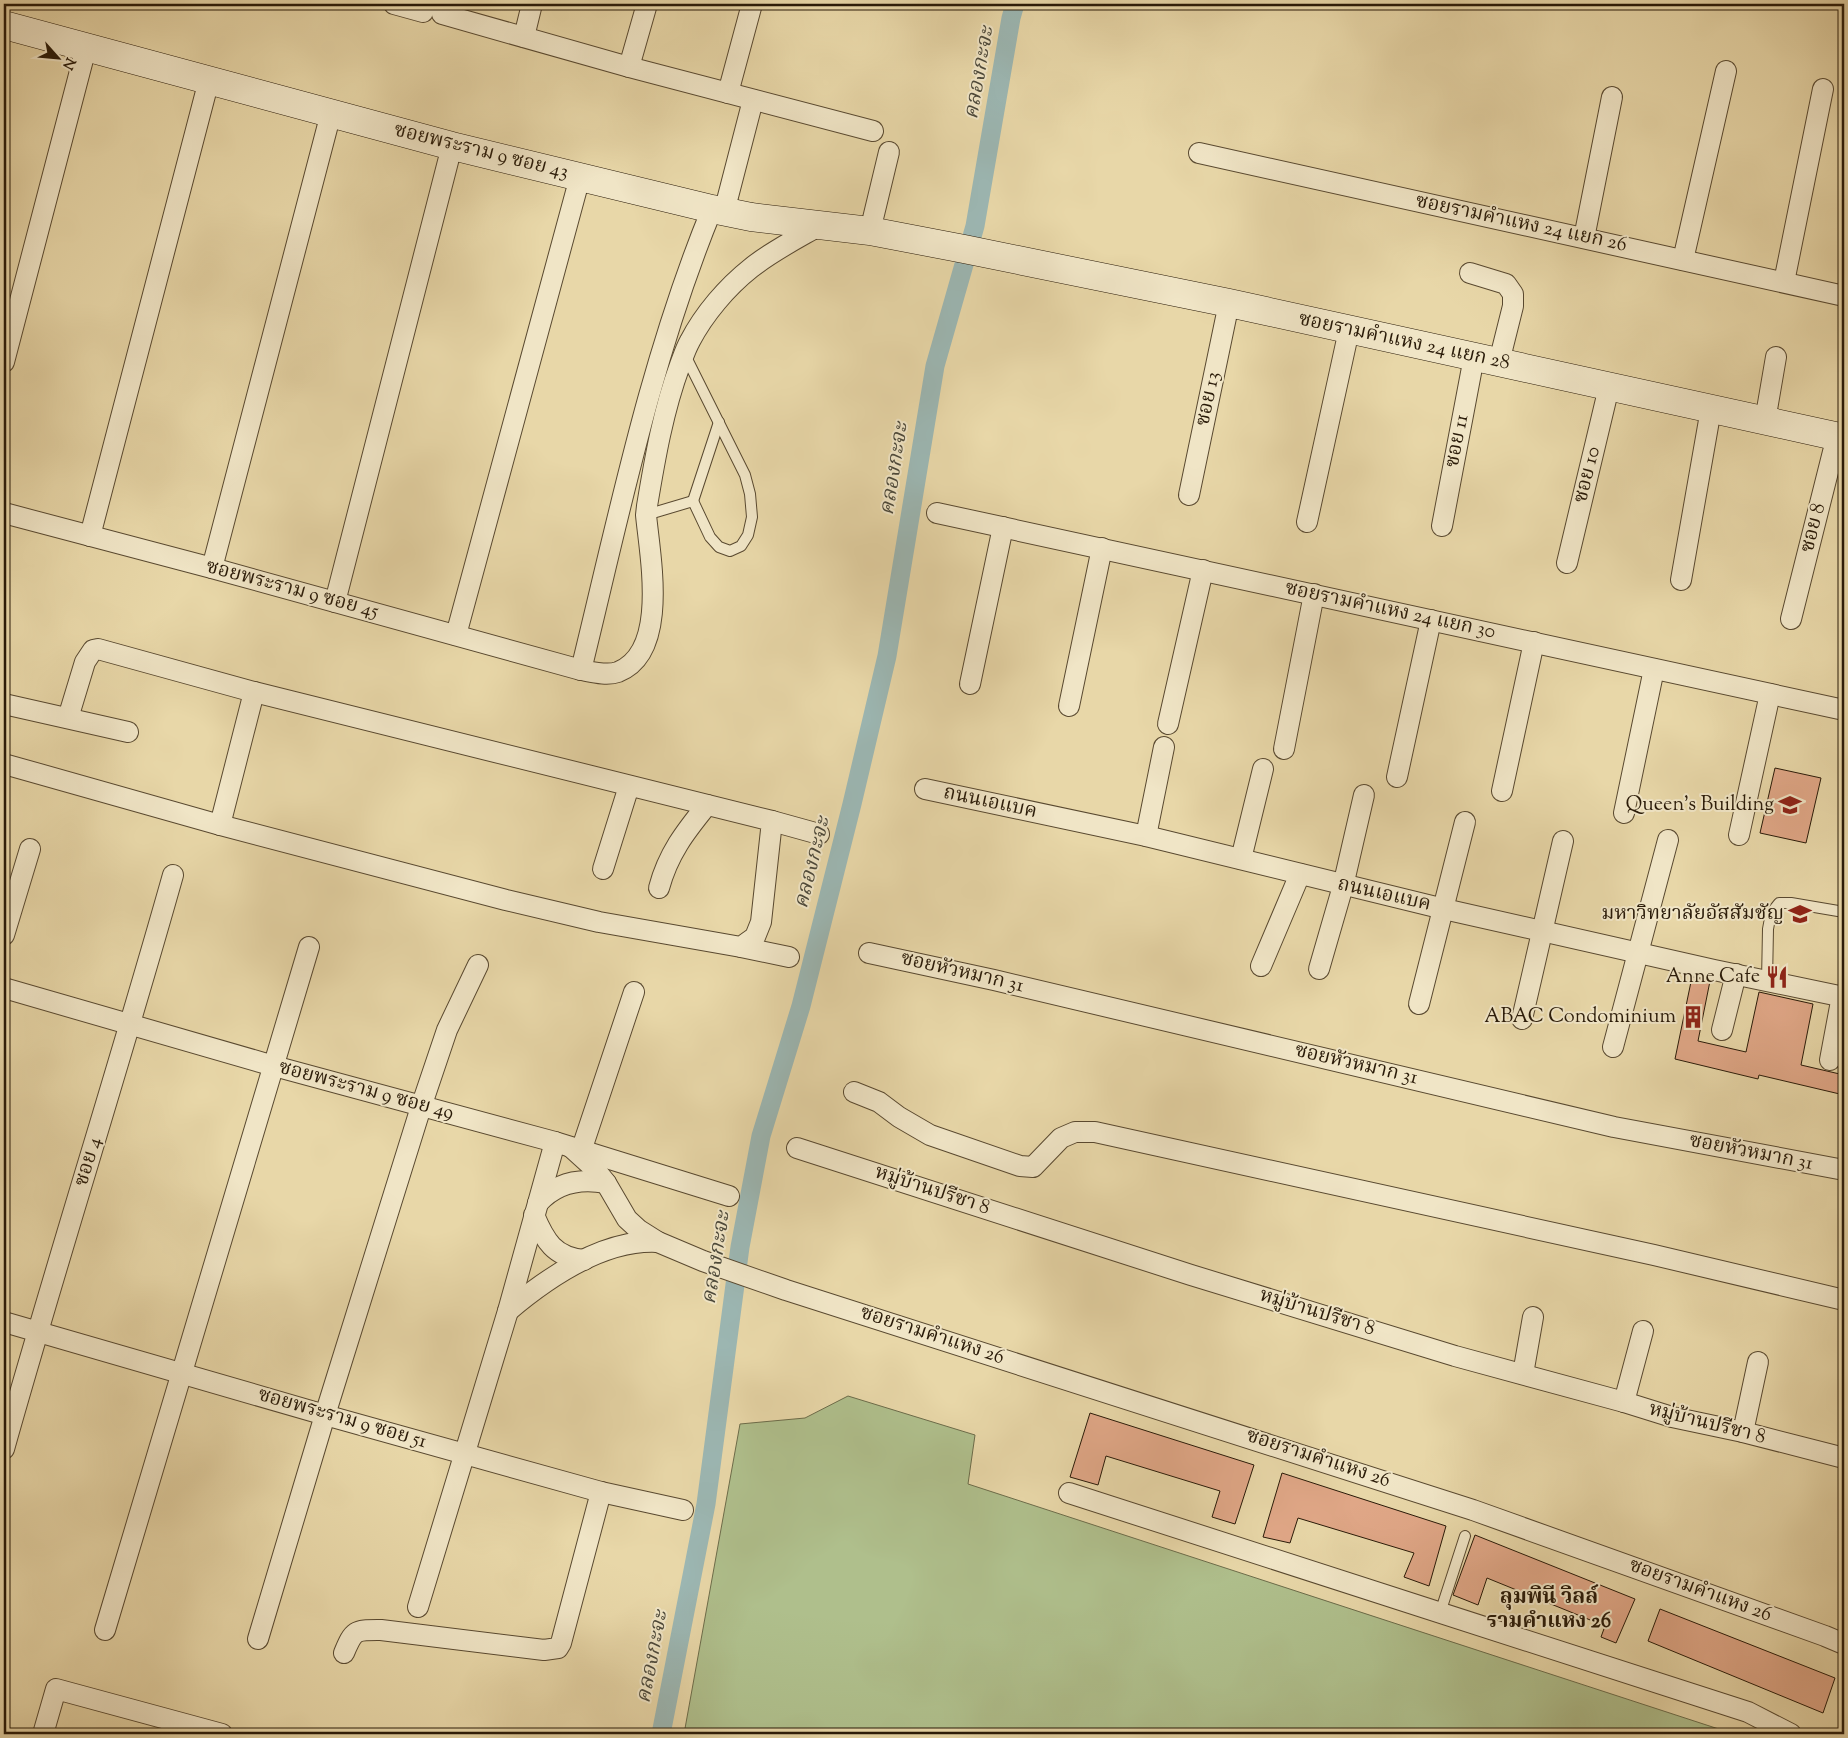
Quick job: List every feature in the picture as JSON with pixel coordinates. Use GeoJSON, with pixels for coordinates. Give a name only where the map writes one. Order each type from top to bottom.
{"type":"FeatureCollection","features":[{"type":"Feature","properties":{"kind":"street"},"geometry":{"type":"LineString","coordinates":[[394,4],[424,8]]}},
{"type":"Feature","properties":{"kind":"street"},"geometry":{"type":"LineString","coordinates":[[524,37],[532,4]]}},
{"type":"Feature","properties":{"kind":"street"},"geometry":{"type":"LineString","coordinates":[[629,67],[647,4]]}},
{"type":"Feature","properties":{"kind":"street"},"geometry":{"type":"LineString","coordinates":[[728,93],[752,4]]}},
{"type":"Feature","properties":{"kind":"street"},"geometry":{"type":"LineString","coordinates":[[442,14],[629,67],[873,131]]}},
{"type":"Feature","properties":{"kind":"street","name":"ซอยพระราม 9 ซอย 43"},"geometry":{"type":"LineString","coordinates":[[4,25],[452,146],[718,210],[782,221],[822,224],[870,231],[964,248]]}},
{"type":"Feature","properties":{"kind":"street"},"geometry":{"type":"LineString","coordinates":[[4,362],[86,48]]}},
{"type":"Feature","properties":{"kind":"street"},"geometry":{"type":"LineString","coordinates":[[1683,260],[1726,71]]}},
{"type":"Feature","properties":{"kind":"street"},"geometry":{"type":"LineString","coordinates":[[90,536],[208,80]]}},
{"type":"Feature","properties":{"kind":"street"},"geometry":{"type":"LineString","coordinates":[[1784,282],[1823,89]]}},
{"type":"Feature","properties":{"kind":"street"},"geometry":{"type":"LineString","coordinates":[[1584,238],[1612,97]]}},
{"type":"Feature","properties":{"kind":"street"},"geometry":{"type":"LineString","coordinates":[[580,670],[637,439],[688,267],[718,210],[753,100]]}},
{"type":"Feature","properties":{"kind":"street"},"geometry":{"type":"LineString","coordinates":[[212,568],[331,113]]}},
{"type":"Feature","properties":{"kind":"street"},"geometry":{"type":"LineString","coordinates":[[335,602],[452,146]]}},
{"type":"Feature","properties":{"kind":"street"},"geometry":{"type":"LineString","coordinates":[[870,231],[889,152]]}},
{"type":"Feature","properties":{"kind":"street","name":"ซอยรามคำแหง 24 แยก 26"},"geometry":{"type":"LineString","coordinates":[[1199,153],[1844,296]]}},
{"type":"Feature","properties":{"kind":"street"},"geometry":{"type":"LineString","coordinates":[[456,635],[580,177]]}},
{"type":"Feature","properties":{"kind":"street","name":"ซอยพระราม 9 ซอย 45"},"geometry":{"type":"LineString","coordinates":[[4,513],[212,568],[580,670],[601,674],[618,672],[630,664],[640,652],[649,634],[653,584],[646,516],[660,432],[674,381],[689,341],[706,316],[750,268],[822,224]]}},
{"type":"Feature","properties":{"kind":"street","name":"ซอยรามคำแหง 24 แยก 28"},"geometry":{"type":"LineString","coordinates":[[964,248],[1229,303],[1840,437]]}},
{"type":"Feature","properties":{"kind":"street","name":"ซอย 11"},"geometry":{"type":"LineString","coordinates":[[1442,526],[1487,360],[1513,306],[1513,294],[1506,284],[1470,273]]}},
{"type":"Feature","properties":{"kind":"street","name":"ซอย 13"},"geometry":{"type":"LineString","coordinates":[[1189,495],[1229,303]]}},
{"type":"Feature","properties":{"kind":"street"},"geometry":{"type":"LineString","coordinates":[[677,306],[706,316]]}},
{"type":"Feature","properties":{"kind":"street"},"geometry":{"type":"LineString","coordinates":[[1307,522],[1349,330]]}},
{"type":"Feature","properties":{"kind":"street"},"geometry":{"type":"LineString","coordinates":[[1765,421],[1776,357]]}},
{"type":"Feature","properties":{"kind":"street","name":"ซอย 10"},"geometry":{"type":"LineString","coordinates":[[1567,563],[1609,387]]}},
{"type":"Feature","properties":{"kind":"street"},"geometry":{"type":"LineString","coordinates":[[1681,580],[1711,409]]}},
{"type":"Feature","properties":{"kind":"street","name":"ซอย 8"},"geometry":{"type":"LineString","coordinates":[[1790,620],[1840,437]]}},
{"type":"Feature","properties":{"kind":"street"},"geometry":{"type":"LineString","coordinates":[[620,511],[646,516]]}},
{"type":"Feature","properties":{"kind":"street","name":"ซอยรามคำแหง 24 แยก 30"},"geometry":{"type":"LineString","coordinates":[[936,512],[1844,710]]}},
{"type":"Feature","properties":{"kind":"street"},"geometry":{"type":"LineString","coordinates":[[970,684],[1003,527]]}},
{"type":"Feature","properties":{"kind":"street"},"geometry":{"type":"LineString","coordinates":[[1069,706],[1102,548]]}},
{"type":"Feature","properties":{"kind":"street"},"geometry":{"type":"LineString","coordinates":[[1168,724],[1203,570]]}},
{"type":"Feature","properties":{"kind":"street"},"geometry":{"type":"LineString","coordinates":[[1284,748],[1314,594]]}},
{"type":"Feature","properties":{"kind":"street"},"geometry":{"type":"LineString","coordinates":[[1397,777],[1431,620]]}},
{"type":"Feature","properties":{"kind":"street"},"geometry":{"type":"LineString","coordinates":[[1502,791],[1534,642]]}},
{"type":"Feature","properties":{"kind":"street"},"geometry":{"type":"LineString","coordinates":[[68,718],[85,662],[93,650],[98,649],[254,692],[819,834]]}},
{"type":"Feature","properties":{"kind":"street"},"geometry":{"type":"LineString","coordinates":[[1624,813],[1654,669]]}},
{"type":"Feature","properties":{"kind":"street"},"geometry":{"type":"LineString","coordinates":[[220,825],[254,692]]}},
{"type":"Feature","properties":{"kind":"street"},"geometry":{"type":"LineString","coordinates":[[1739,835],[1770,694]]}},
{"type":"Feature","properties":{"kind":"street"},"geometry":{"type":"LineString","coordinates":[[4,704],[128,732]]}},
{"type":"Feature","properties":{"kind":"street"},"geometry":{"type":"LineString","coordinates":[[1146,836],[1164,747]]}},
{"type":"Feature","properties":{"kind":"street"},"geometry":{"type":"LineString","coordinates":[[4,764],[220,825],[506,900],[599,922],[789,956]]}},
{"type":"Feature","properties":{"kind":"street"},"geometry":{"type":"LineString","coordinates":[[1241,859],[1263,769]]}},
{"type":"Feature","properties":{"kind":"street"},"geometry":{"type":"LineString","coordinates":[[603,869],[628,786]]}},
{"type":"Feature","properties":{"kind":"street","name":"ถนนเอแบค"},"geometry":{"type":"LineString","coordinates":[[925,789],[1146,836],[1343,886],[1843,997]]}},
{"type":"Feature","properties":{"kind":"street"},"geometry":{"type":"LineString","coordinates":[[1319,969],[1343,886],[1364,795]]}},
{"type":"Feature","properties":{"kind":"street"},"geometry":{"type":"LineString","coordinates":[[659,888],[664,869],[673,851],[707,805]]}},
{"type":"Feature","properties":{"kind":"street"},"geometry":{"type":"LineString","coordinates":[[741,947],[755,936],[760,922],[772,821]]}},
{"type":"Feature","properties":{"kind":"street"},"geometry":{"type":"LineString","coordinates":[[1419,1004],[1465,822]]}},
{"type":"Feature","properties":{"kind":"street"},"geometry":{"type":"LineString","coordinates":[[1613,1047],[1668,840]]}},
{"type":"Feature","properties":{"kind":"street"},"geometry":{"type":"LineString","coordinates":[[1522,1019],[1563,841]]}},
{"type":"Feature","properties":{"kind":"street"},"geometry":{"type":"LineString","coordinates":[[4,935],[30,849]]}},
{"type":"Feature","properties":{"kind":"street"},"geometry":{"type":"LineString","coordinates":[[1261,966],[1300,874]]}},
{"type":"Feature","properties":{"kind":"street","name":"ซอย 4"},"geometry":{"type":"LineString","coordinates":[[4,1449],[37,1332],[131,1024],[173,876]]}},
{"type":"Feature","properties":{"kind":"street"},"geometry":{"type":"LineString","coordinates":[[105,1630],[309,947]]}},
{"type":"Feature","properties":{"kind":"street","name":"ซอยหัวหมาก 31"},"geometry":{"type":"LineString","coordinates":[[869,953],[1052,994],[1614,1128],[1844,1170]]}},
{"type":"Feature","properties":{"kind":"street"},"geometry":{"type":"LineString","coordinates":[[258,1639],[325,1415],[421,1107],[447,1030],[478,965]]}},
{"type":"Feature","properties":{"kind":"street"},"geometry":{"type":"LineString","coordinates":[[1722,1030],[1736,974]]}},
{"type":"Feature","properties":{"kind":"street","name":"ซอยพระราม 9 ซอย 49"},"geometry":{"type":"LineString","coordinates":[[4,988],[274,1066],[569,1147],[729,1196]]}},
{"type":"Feature","properties":{"kind":"street"},"geometry":{"type":"LineString","coordinates":[[418,1607],[508,1311],[536,1209],[569,1147],[634,992]]}},
{"type":"Feature","properties":{"kind":"street"},"geometry":{"type":"LineString","coordinates":[[1830,1060],[1843,997]]}},
{"type":"Feature","properties":{"kind":"street"},"geometry":{"type":"LineString","coordinates":[[854,1092],[879,1102],[899,1117],[930,1135],[1020,1166],[1033,1167],[1061,1138],[1075,1132],[1095,1132],[1654,1255],[1844,1300]]}},
{"type":"Feature","properties":{"kind":"street","name":"ซอยรามคำแหง 26"},"geometry":{"type":"LineString","coordinates":[[569,1147],[594,1168],[606,1183],[627,1219],[638,1230],[658,1242],[704,1261],[786,1290],[1473,1510],[1844,1644]]}},
{"type":"Feature","properties":{"kind":"street","name":"หมู่บ้านปรีชา 8"},"geometry":{"type":"LineString","coordinates":[[797,1148],[1192,1275],[1455,1356],[1672,1417],[1743,1432],[1844,1458]]}},
{"type":"Feature","properties":{"kind":"street"},"geometry":{"type":"LineString","coordinates":[[536,1209],[547,1193],[571,1183],[594,1180],[606,1183]]}},
{"type":"Feature","properties":{"kind":"street"},"geometry":{"type":"LineString","coordinates":[[536,1209],[548,1243],[556,1250],[573,1259],[584,1260]]}},
{"type":"Feature","properties":{"kind":"street"},"geometry":{"type":"LineString","coordinates":[[508,1311],[532,1291],[584,1260],[631,1243],[658,1242]]}},
{"type":"Feature","properties":{"kind":"street"},"geometry":{"type":"LineString","coordinates":[[1523,1374],[1533,1317]]}},
{"type":"Feature","properties":{"kind":"street","name":"ซอยพระราม 9 ซอย 51"},"geometry":{"type":"LineString","coordinates":[[4,1322],[325,1415],[601,1492],[683,1510]]}},
{"type":"Feature","properties":{"kind":"street"},"geometry":{"type":"LineString","coordinates":[[1624,1402],[1643,1331]]}},
{"type":"Feature","properties":{"kind":"street"},"geometry":{"type":"LineString","coordinates":[[1743,1432],[1758,1362]]}},
{"type":"Feature","properties":{"kind":"street"},"geometry":{"type":"LineString","coordinates":[[344,1653],[351,1637],[360,1630],[381,1630],[544,1650],[558,1648],[561,1643],[601,1492]]}},
{"type":"Feature","properties":{"kind":"street"},"geometry":{"type":"LineString","coordinates":[[1069,1493],[1748,1712],[1791,1734]]}},
{"type":"Feature","properties":{"kind":"street"},"geometry":{"type":"LineString","coordinates":[[43,1734],[56,1689],[222,1734]]}},
{"type":"Feature","properties":{"kind":"lane"},"geometry":{"type":"LineString","coordinates":[[684,354],[719,422],[745,475],[750,494],[752,517],[748,535],[741,546],[730,551],[718,547],[710,537],[693,501],[719,422]]}},
{"type":"Feature","properties":{"kind":"lane"},"geometry":{"type":"LineString","coordinates":[[646,516],[693,501]]}},
{"type":"Feature","properties":{"kind":"lane"},"geometry":{"type":"LineString","coordinates":[[1767,981],[1768,929],[1772,913],[1779,903],[1791,903],[1844,912]]}},
{"type":"Feature","properties":{"kind":"lane"},"geometry":{"type":"LineString","coordinates":[[1440,1613],[1465,1536]]}},
{"type":"Feature","properties":{"kind":"green space"},"geometry":{"type":"Polygon","coordinates":[[[848,1396],[975,1435],[968,1484],[1734,1734],[684,1734],[740,1424],[805,1418],[848,1396]]]}},
{"type":"Feature","properties":{"kind":"building","name":"Queen's Building"},"geometry":{"type":"Polygon","coordinates":[[[1775,768],[1821,778],[1806,843],[1760,833],[1775,768]]]}},
{"type":"Feature","properties":{"kind":"building"},"geometry":{"type":"Polygon","coordinates":[[[1692,977],[1710,981],[1698,1041],[1746,1052],[1759,992],[1813,1004],[1801,1065],[1844,1075],[1844,1095],[1759,1075],[1758,1079],[1675,1059],[1692,977]]]}},
{"type":"Feature","properties":{"kind":"building"},"geometry":{"type":"Polygon","coordinates":[[[1090,1413],[1254,1465],[1235,1524],[1212,1517],[1220,1491],[1106,1456],[1098,1485],[1070,1477],[1090,1413]]]}},
{"type":"Feature","properties":{"kind":"building"},"geometry":{"type":"Polygon","coordinates":[[[1282,1473],[1446,1526],[1429,1586],[1404,1577],[1414,1553],[1298,1518],[1290,1543],[1263,1537],[1282,1473]]]}},
{"type":"Feature","properties":{"kind":"building"},"geometry":{"type":"Polygon","coordinates":[[[1475,1535],[1635,1599],[1616,1643],[1601,1637],[1605,1626],[1487,1578],[1478,1605],[1453,1595],[1475,1535]]]}},
{"type":"Feature","properties":{"kind":"building"},"geometry":{"type":"Polygon","coordinates":[[[1660,1609],[1835,1678],[1823,1713],[1648,1641],[1660,1609]]]}},
{"type":"Feature","properties":{"kind":"waterway","name":"คลองกะจะ"},"geometry":{"type":"LineString","coordinates":[[661,1734],[706,1504],[740,1247],[761,1136],[801,1006],[887,656],[935,366],[975,226],[1015,4]]}},
{"type":"Feature","properties":{"kind":"place","name":"Queen's Building"},"geometry":{"type":"Point","coordinates":[1790,805]}},
{"type":"Feature","properties":{"kind":"place","name":"มหาวิทยาลัยอัสสัมชัญ"},"geometry":{"type":"Point","coordinates":[1800,914]}},
{"type":"Feature","properties":{"kind":"place","name":"Anne Cafe"},"geometry":{"type":"Point","coordinates":[1777,977]}},
{"type":"Feature","properties":{"kind":"place","name":"ABAC Condominium"},"geometry":{"type":"Point","coordinates":[1693,1017]}},
{"type":"Feature","properties":{"kind":"district","name":"ลุมพินี วิลล์ รามคำแหง 26"},"geometry":{"type":"Point","coordinates":[1549,1610]}}]}
